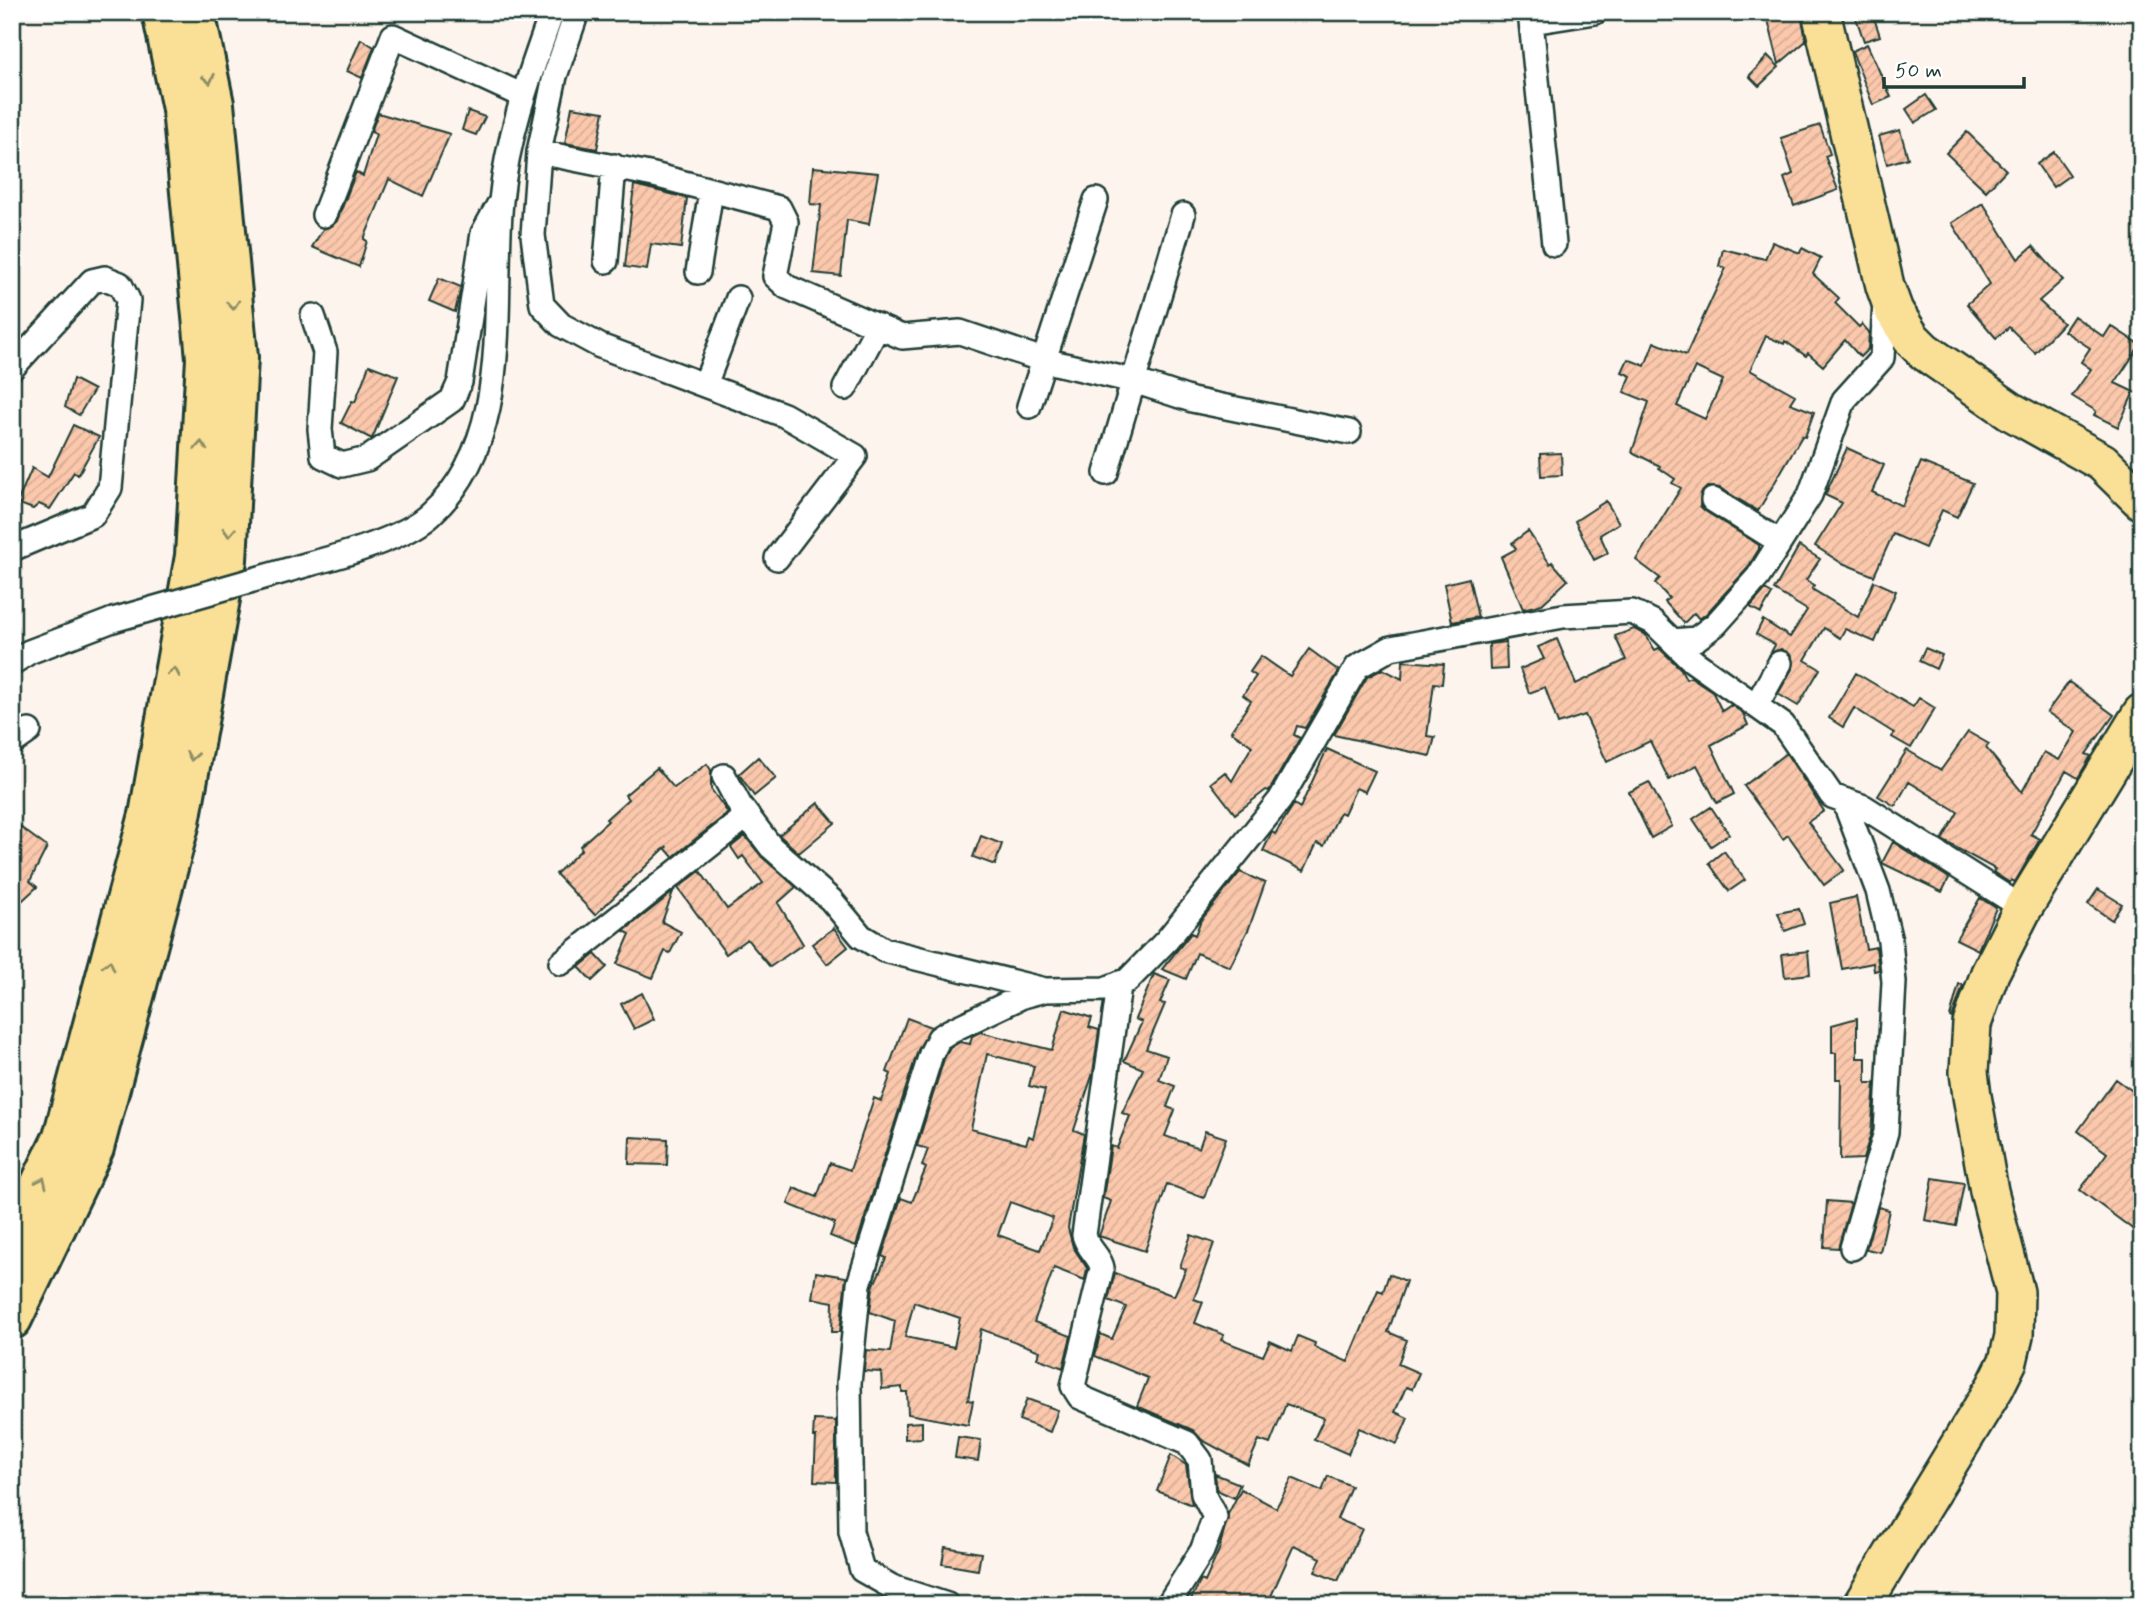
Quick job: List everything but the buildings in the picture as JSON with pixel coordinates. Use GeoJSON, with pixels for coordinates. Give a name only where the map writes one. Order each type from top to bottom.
{"type":"FeatureCollection","features":[{"type":"Feature","properties":{"kind":"highway"},"geometry":{"type":"LineString","coordinates":[[12,1244],[63,1137],[149,815],[195,556],[206,358],[182,109],[162,12]]}},
{"type":"Feature","properties":{"kind":"highway"},"geometry":{"type":"LineString","coordinates":[[12,1320],[94,1148],[180,822],[227,560],[239,357],[214,104],[195,12]]}},
{"type":"Feature","properties":{"kind":"highway"},"geometry":{"type":"LineString","coordinates":[[1821,12],[1885,286],[1894,311],[1911,338],[1924,351],[2012,412],[2102,463],[2142,501]]}},
{"type":"Feature","properties":{"kind":"highway"},"geometry":{"type":"LineString","coordinates":[[1862,1605],[1995,1387],[2008,1361],[2014,1336],[2015,1292],[1989,1191],[1969,1072],[1972,1024],[1980,999],[2023,908],[2142,713]]}},
{"type":"Feature","properties":{"kind":"street"},"geometry":{"type":"LineString","coordinates":[[12,663],[29,652],[113,620],[309,564],[389,538],[430,515],[457,482],[480,439],[493,375],[501,200],[523,96],[552,12]]}},
{"type":"Feature","properties":{"kind":"street"},"geometry":{"type":"LineString","coordinates":[[577,12],[555,76],[539,152],[533,235],[542,305],[561,325],[600,346],[784,415],[855,456],[777,558]]}},
{"type":"Feature","properties":{"kind":"street"},"geometry":{"type":"LineString","coordinates":[[1554,244],[1531,17],[1595,12]]}},
{"type":"Feature","properties":{"kind":"street"},"geometry":{"type":"LineString","coordinates":[[324,215],[393,36],[523,96]]}},
{"type":"Feature","properties":{"kind":"street"},"geometry":{"type":"LineString","coordinates":[[539,152],[614,166],[779,208],[786,222],[775,276],[787,287],[902,337],[960,332],[1043,360],[1134,381],[1192,400],[1349,432]]}},
{"type":"Feature","properties":{"kind":"street"},"geometry":{"type":"LineString","coordinates":[[606,261],[614,166]]}},
{"type":"Feature","properties":{"kind":"street"},"geometry":{"type":"LineString","coordinates":[[698,272],[711,191]]}},
{"type":"Feature","properties":{"kind":"street"},"geometry":{"type":"LineString","coordinates":[[313,316],[325,352],[320,429],[323,456],[342,465],[368,459],[452,400],[460,382],[483,233],[501,200]]}},
{"type":"Feature","properties":{"kind":"street"},"geometry":{"type":"LineString","coordinates":[[1029,406],[1096,200]]}},
{"type":"Feature","properties":{"kind":"street"},"geometry":{"type":"LineString","coordinates":[[1106,473],[1183,215]]}},
{"type":"Feature","properties":{"kind":"street"},"geometry":{"type":"LineString","coordinates":[[12,368],[92,281],[105,278],[120,284],[128,300],[110,488],[93,515],[12,549]]}},
{"type":"Feature","properties":{"kind":"street"},"geometry":{"type":"LineString","coordinates":[[1673,641],[1696,639],[1716,624],[1758,577],[1817,482],[1844,400],[1882,358],[1885,286]]}},
{"type":"Feature","properties":{"kind":"street"},"geometry":{"type":"LineString","coordinates":[[705,385],[738,298]]}},
{"type":"Feature","properties":{"kind":"street"},"geometry":{"type":"LineString","coordinates":[[845,388],[878,326]]}},
{"type":"Feature","properties":{"kind":"street"},"geometry":{"type":"LineString","coordinates":[[1713,499],[1780,542]]}},
{"type":"Feature","properties":{"kind":"street"},"geometry":{"type":"LineString","coordinates":[[724,776],[747,816],[771,846],[831,900],[861,936],[884,950],[1045,990],[1105,989],[1119,986],[1167,940],[1280,800],[1357,667],[1391,648],[1563,615],[1632,612],[1653,622],[1693,661],[1783,725],[1827,791],[1844,801],[1864,807],[2023,908]]}},
{"type":"Feature","properties":{"kind":"street"},"geometry":{"type":"LineString","coordinates":[[1757,704],[1780,663]]}},
{"type":"Feature","properties":{"kind":"street"},"geometry":{"type":"LineString","coordinates":[[1844,801],[1878,891],[1889,941],[1894,982],[1886,1132],[1852,1248]]}},
{"type":"Feature","properties":{"kind":"street"},"geometry":{"type":"LineString","coordinates":[[561,963],[747,816]]}},
{"type":"Feature","properties":{"kind":"street"},"geometry":{"type":"LineString","coordinates":[[1119,986],[1089,1181],[1084,1235],[1087,1249],[1102,1263],[1102,1268],[1073,1386],[1080,1397],[1187,1443],[1200,1460],[1203,1494],[1215,1517],[1202,1551],[1168,1605]]}},
{"type":"Feature","properties":{"kind":"street"},"geometry":{"type":"LineString","coordinates":[[947,1605],[892,1587],[862,1570],[851,1532],[849,1383],[859,1284],[931,1054],[939,1038],[1012,1001],[1045,990]]}}]}
